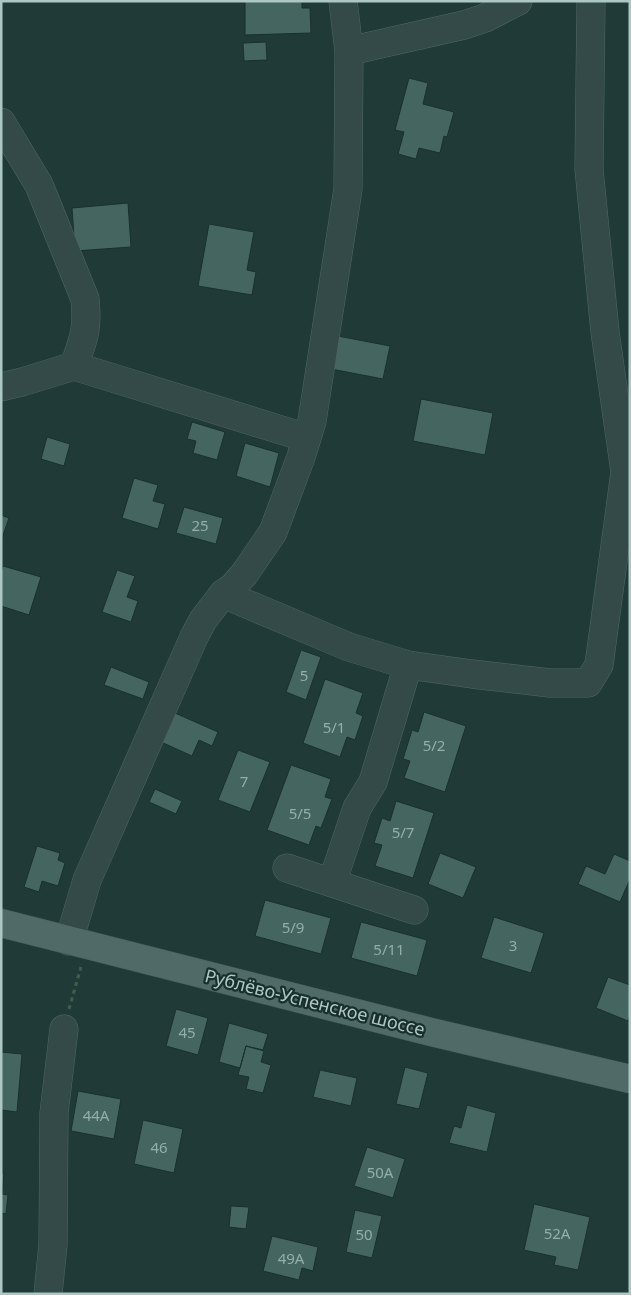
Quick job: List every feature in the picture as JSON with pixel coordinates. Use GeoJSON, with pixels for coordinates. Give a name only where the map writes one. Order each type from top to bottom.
{"type":"FeatureCollection","features":[{"type":"Feature","properties":{"kind":"main road","name":"Рублёво-Успенское шоссе"},"geometry":{"type":"LineString","coordinates":[[1,923],[431,1032],[630,1079]]}},
{"type":"Feature","properties":{"kind":"street"},"geometry":{"type":"LineString","coordinates":[[78,943],[87,880],[194,637],[203,620],[223,594],[233,587],[245,573],[273,532],[312,421],[348,190],[349,51],[343,1]]}},
{"type":"Feature","properties":{"kind":"street"},"geometry":{"type":"LineString","coordinates":[[349,51],[485,18],[518,1]]}},
{"type":"Feature","properties":{"kind":"street"},"geometry":{"type":"LineString","coordinates":[[223,594],[349,647],[408,665],[541,682],[588,684],[599,665],[624,520],[625,472],[605,332],[589,169],[591,1]]}},
{"type":"Feature","properties":{"kind":"street"},"geometry":{"type":"LineString","coordinates":[[1,122],[43,193],[85,299],[87,316],[86,334],[74,366]]}},
{"type":"Feature","properties":{"kind":"street"},"geometry":{"type":"LineString","coordinates":[[1,386],[22,382],[74,366],[307,438]]}},
{"type":"Feature","properties":{"kind":"street"},"geometry":{"type":"LineString","coordinates":[[332,883],[356,808],[372,782],[408,665]]}},
{"type":"Feature","properties":{"kind":"street"},"geometry":{"type":"LineString","coordinates":[[287,868],[414,910]]}},
{"type":"Feature","properties":{"kind":"street"},"geometry":{"type":"LineString","coordinates":[[48,1294],[53,1245],[54,1113],[64,1029]]}},
{"type":"Feature","properties":{"kind":"path"},"geometry":{"type":"LineString","coordinates":[[64,1029],[78,943]]}},
{"type":"Feature","properties":{"kind":"building"},"geometry":{"type":"Polygon","coordinates":[[[245,1],[302,1],[302,8],[310,8],[311,33],[245,35],[245,1]]]}},
{"type":"Feature","properties":{"kind":"building"},"geometry":{"type":"Polygon","coordinates":[[[266,42],[267,60],[244,61],[243,43],[266,42]]]}},
{"type":"Feature","properties":{"kind":"building"},"geometry":{"type":"Polygon","coordinates":[[[409,78],[428,83],[423,104],[454,112],[447,137],[444,136],[440,153],[419,148],[416,159],[398,154],[404,132],[395,130],[409,78]]]}},
{"type":"Feature","properties":{"kind":"building"},"geometry":{"type":"Polygon","coordinates":[[[128,203],[131,247],[75,251],[72,208],[128,203]]]}},
{"type":"Feature","properties":{"kind":"building"},"geometry":{"type":"Polygon","coordinates":[[[209,224],[254,232],[247,270],[256,272],[252,295],[198,286],[209,224]]]}},
{"type":"Feature","properties":{"kind":"building"},"geometry":{"type":"Polygon","coordinates":[[[338,336],[390,346],[383,379],[331,369],[338,336]]]}},
{"type":"Feature","properties":{"kind":"building"},"geometry":{"type":"Polygon","coordinates":[[[421,399],[493,413],[485,455],[413,441],[421,399]]]}},
{"type":"Feature","properties":{"kind":"building"},"geometry":{"type":"Polygon","coordinates":[[[192,422],[225,432],[217,460],[193,453],[196,441],[187,439],[192,422]]]}},
{"type":"Feature","properties":{"kind":"building"},"geometry":{"type":"Polygon","coordinates":[[[47,437],[70,444],[64,466],[41,459],[47,437]]]}},
{"type":"Feature","properties":{"kind":"building"},"geometry":{"type":"Polygon","coordinates":[[[245,443],[279,453],[270,487],[236,476],[245,443]]]}},
{"type":"Feature","properties":{"kind":"building"},"geometry":{"type":"Polygon","coordinates":[[[134,478],[158,485],[153,501],[165,504],[158,529],[122,518],[134,478]]]}},
{"type":"Feature","properties":{"kind":"building"},"geometry":{"type":"Polygon","coordinates":[[[184,507],[223,518],[216,544],[176,533],[184,507]]]}},
{"type":"Feature","properties":{"kind":"building"},"geometry":{"type":"Polygon","coordinates":[[[1,515],[9,518],[1,541],[1,515]]]}},
{"type":"Feature","properties":{"kind":"building"},"geometry":{"type":"Polygon","coordinates":[[[3,566],[41,577],[29,615],[1,606],[1,572],[3,566]]]}},
{"type":"Feature","properties":{"kind":"building"},"geometry":{"type":"Polygon","coordinates":[[[117,570],[135,576],[127,597],[138,601],[131,622],[102,612],[117,570]]]}},
{"type":"Feature","properties":{"kind":"building"},"geometry":{"type":"Polygon","coordinates":[[[301,650],[321,657],[306,700],[286,692],[301,650]]]}},
{"type":"Feature","properties":{"kind":"building"},"geometry":{"type":"Polygon","coordinates":[[[111,667],[149,682],[143,699],[104,685],[111,667]]]}},
{"type":"Feature","properties":{"kind":"building"},"geometry":{"type":"Polygon","coordinates":[[[325,679],[363,693],[356,713],[363,716],[355,740],[347,737],[340,757],[303,743],[325,679]]]}},
{"type":"Feature","properties":{"kind":"building"},"geometry":{"type":"Polygon","coordinates":[[[424,712],[466,726],[445,792],[404,778],[410,761],[403,759],[412,730],[418,732],[424,712]]]}},
{"type":"Feature","properties":{"kind":"building"},"geometry":{"type":"Polygon","coordinates":[[[175,713],[218,732],[212,746],[199,740],[192,756],[161,742],[175,713]]]}},
{"type":"Feature","properties":{"kind":"building"},"geometry":{"type":"Polygon","coordinates":[[[238,750],[270,762],[250,812],[218,800],[238,750]]]}},
{"type":"Feature","properties":{"kind":"building"},"geometry":{"type":"Polygon","coordinates":[[[291,765],[331,779],[325,797],[332,799],[321,828],[316,826],[309,845],[267,830],[291,765]]]}},
{"type":"Feature","properties":{"kind":"building"},"geometry":{"type":"Polygon","coordinates":[[[155,789],[182,801],[176,814],[149,802],[155,789]]]}},
{"type":"Feature","properties":{"kind":"building"},"geometry":{"type":"Polygon","coordinates":[[[396,801],[434,813],[413,878],[375,866],[382,845],[374,843],[382,818],[390,821],[396,801]]]}},
{"type":"Feature","properties":{"kind":"building"},"geometry":{"type":"Polygon","coordinates":[[[37,846],[60,853],[58,860],[65,863],[58,886],[42,881],[39,892],[24,887],[37,846]]]}},
{"type":"Feature","properties":{"kind":"building"},"geometry":{"type":"Polygon","coordinates":[[[440,853],[476,867],[463,898],[428,884],[440,853]]]}},
{"type":"Feature","properties":{"kind":"building"},"geometry":{"type":"Polygon","coordinates":[[[614,854],[630,861],[630,879],[620,902],[578,884],[586,866],[605,874],[614,854]]]}},
{"type":"Feature","properties":{"kind":"building"},"geometry":{"type":"Polygon","coordinates":[[[265,900],[331,918],[321,954],[255,936],[265,900]]]}},
{"type":"Feature","properties":{"kind":"building"},"geometry":{"type":"Polygon","coordinates":[[[494,917],[544,933],[531,973],[481,958],[494,917]]]}},
{"type":"Feature","properties":{"kind":"building"},"geometry":{"type":"Polygon","coordinates":[[[361,922],[427,940],[417,976],[351,958],[361,922]]]}},
{"type":"Feature","properties":{"kind":"building"},"geometry":{"type":"Polygon","coordinates":[[[608,977],[630,985],[630,1016],[628,1021],[596,1008],[608,977]]]}},
{"type":"Feature","properties":{"kind":"building"},"geometry":{"type":"Polygon","coordinates":[[[176,1009],[208,1018],[198,1055],[166,1046],[176,1009]]]}},
{"type":"Feature","properties":{"kind":"building"},"geometry":{"type":"Polygon","coordinates":[[[229,1023],[268,1034],[263,1050],[246,1046],[240,1068],[219,1062],[229,1023]]]}},
{"type":"Feature","properties":{"kind":"building"},"geometry":{"type":"Polygon","coordinates":[[[246,1046],[264,1051],[261,1062],[271,1065],[263,1093],[246,1089],[249,1077],[238,1075],[246,1046]]]}},
{"type":"Feature","properties":{"kind":"building"},"geometry":{"type":"Polygon","coordinates":[[[1,1052],[22,1054],[17,1112],[1,1110],[1,1052]]]}},
{"type":"Feature","properties":{"kind":"building"},"geometry":{"type":"Polygon","coordinates":[[[405,1067],[428,1073],[419,1109],[396,1104],[405,1067]]]}},
{"type":"Feature","properties":{"kind":"building"},"geometry":{"type":"Polygon","coordinates":[[[320,1070],[357,1078],[351,1106],[313,1097],[320,1070]]]}},
{"type":"Feature","properties":{"kind":"building"},"geometry":{"type":"Polygon","coordinates":[[[78,1091],[121,1099],[114,1139],[71,1131],[78,1091]]]}},
{"type":"Feature","properties":{"kind":"building"},"geometry":{"type":"Polygon","coordinates":[[[467,1105],[496,1113],[487,1152],[449,1143],[454,1126],[461,1128],[467,1105]]]}},
{"type":"Feature","properties":{"kind":"building"},"geometry":{"type":"Polygon","coordinates":[[[143,1120],[183,1129],[174,1173],[134,1164],[143,1120]]]}},
{"type":"Feature","properties":{"kind":"building"},"geometry":{"type":"Polygon","coordinates":[[[367,1147],[405,1159],[393,1198],[354,1186],[367,1147]]]}},
{"type":"Feature","properties":{"kind":"building"},"geometry":{"type":"Polygon","coordinates":[[[1,1173],[4,1173],[2,1194],[8,1195],[6,1214],[1,1213],[1,1173]]]}},
{"type":"Feature","properties":{"kind":"building"},"geometry":{"type":"Polygon","coordinates":[[[534,1204],[590,1217],[578,1270],[554,1265],[556,1257],[524,1250],[534,1204]]]}},
{"type":"Feature","properties":{"kind":"building"},"geometry":{"type":"Polygon","coordinates":[[[231,1206],[249,1207],[246,1229],[229,1227],[231,1206]]]}},
{"type":"Feature","properties":{"kind":"building"},"geometry":{"type":"Polygon","coordinates":[[[355,1210],[382,1216],[372,1258],[346,1252],[355,1210]]]}},
{"type":"Feature","properties":{"kind":"building"},"geometry":{"type":"Polygon","coordinates":[[[272,1236],[318,1247],[313,1271],[302,1268],[299,1280],[263,1271],[272,1236]]]}}]}
